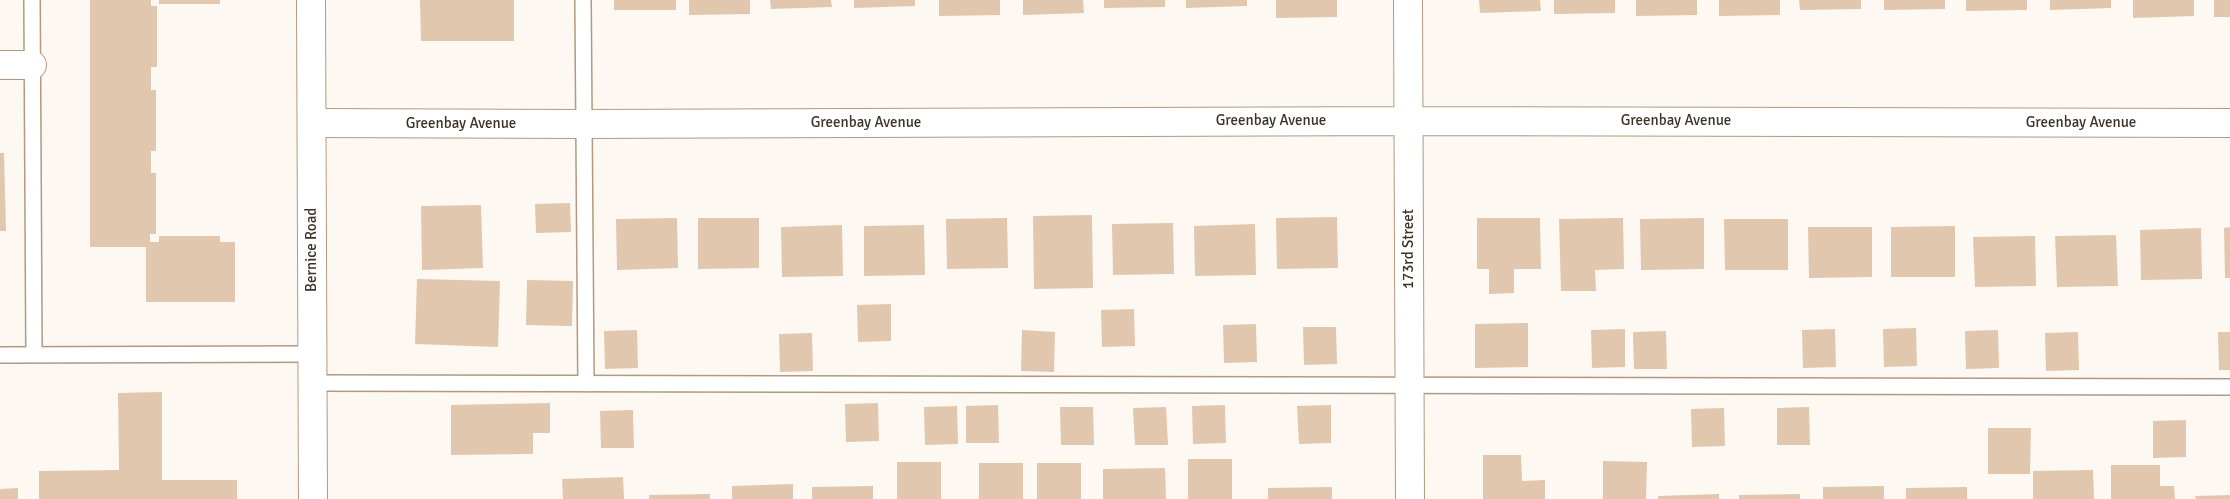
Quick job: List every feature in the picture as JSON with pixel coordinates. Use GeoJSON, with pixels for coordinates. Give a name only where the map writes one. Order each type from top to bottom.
{"type":"FeatureCollection","features":[{"type":"Feature","properties":{"kind":"street","name":"Bernice Road"},"geometry":{"type":"LineString","coordinates":[[311,0],[313,499]]}},
{"type":"Feature","properties":{"kind":"street","name":"173rd Street"},"geometry":{"type":"LineString","coordinates":[[1408,0],[1410,499]]}},
{"type":"Feature","properties":{"kind":"street"},"geometry":{"type":"LineString","coordinates":[[0,66],[32,65]]}},
{"type":"Feature","properties":{"kind":"street","name":"Greenbay Avenue"},"geometry":{"type":"LineString","coordinates":[[312,123],[1408,121],[2230,123]]}},
{"type":"Feature","properties":{"kind":"lane"},"geometry":{"type":"LineString","coordinates":[[32,0],[34,355]]}},
{"type":"Feature","properties":{"kind":"lane"},"geometry":{"type":"LineString","coordinates":[[583,0],[582,124],[586,384]]}},
{"type":"Feature","properties":{"kind":"lane"},"geometry":{"type":"LineString","coordinates":[[0,355],[312,354]]}},
{"type":"Feature","properties":{"kind":"lane"},"geometry":{"type":"LineString","coordinates":[[312,383],[2230,387]]}},
{"type":"Feature","properties":{"kind":"building"},"geometry":{"type":"Polygon","coordinates":[[[90,0],[151,0],[151,6],[157,6],[157,67],[151,67],[151,90],[156,90],[156,151],[151,151],[151,173],[156,173],[156,234],[150,234],[150,242],[159,242],[159,236],[220,236],[220,242],[235,242],[235,302],[146,302],[146,247],[90,247],[90,0]]]}},
{"type":"Feature","properties":{"kind":"building"},"geometry":{"type":"Polygon","coordinates":[[[159,0],[220,0],[220,4],[159,4],[159,0]]]}},
{"type":"Feature","properties":{"kind":"building"},"geometry":{"type":"Polygon","coordinates":[[[420,0],[514,0],[514,41],[421,41],[420,0]]]}},
{"type":"Feature","properties":{"kind":"building"},"geometry":{"type":"Polygon","coordinates":[[[614,0],[676,0],[676,10],[614,10],[614,0]]]}},
{"type":"Feature","properties":{"kind":"building"},"geometry":{"type":"Polygon","coordinates":[[[689,0],[750,0],[750,14],[689,15],[689,0]]]}},
{"type":"Feature","properties":{"kind":"building"},"geometry":{"type":"Polygon","coordinates":[[[770,0],[831,0],[832,7],[771,9],[770,0]]]}},
{"type":"Feature","properties":{"kind":"building"},"geometry":{"type":"Polygon","coordinates":[[[854,0],[915,0],[915,6],[854,8],[854,0]]]}},
{"type":"Feature","properties":{"kind":"building"},"geometry":{"type":"Polygon","coordinates":[[[939,0],[1000,0],[1000,15],[939,16],[939,0]]]}},
{"type":"Feature","properties":{"kind":"building"},"geometry":{"type":"Polygon","coordinates":[[[1023,0],[1083,0],[1084,13],[1023,15],[1023,0]]]}},
{"type":"Feature","properties":{"kind":"building"},"geometry":{"type":"Polygon","coordinates":[[[1104,0],[1165,0],[1165,7],[1104,8],[1104,0]]]}},
{"type":"Feature","properties":{"kind":"building"},"geometry":{"type":"Polygon","coordinates":[[[1186,0],[1247,0],[1247,6],[1186,8],[1186,0]]]}},
{"type":"Feature","properties":{"kind":"building"},"geometry":{"type":"Polygon","coordinates":[[[1276,0],[1337,0],[1337,17],[1276,18],[1276,0]]]}},
{"type":"Feature","properties":{"kind":"building"},"geometry":{"type":"Polygon","coordinates":[[[1479,0],[1540,0],[1541,11],[1480,13],[1479,0]]]}},
{"type":"Feature","properties":{"kind":"building"},"geometry":{"type":"Polygon","coordinates":[[[1554,0],[1615,0],[1615,13],[1554,14],[1554,0]]]}},
{"type":"Feature","properties":{"kind":"building"},"geometry":{"type":"Polygon","coordinates":[[[1636,0],[1697,0],[1697,15],[1636,16],[1636,0]]]}},
{"type":"Feature","properties":{"kind":"building"},"geometry":{"type":"Polygon","coordinates":[[[1719,0],[1780,0],[1780,15],[1719,16],[1719,0]]]}},
{"type":"Feature","properties":{"kind":"building"},"geometry":{"type":"Polygon","coordinates":[[[1799,0],[1861,0],[1861,9],[1800,10],[1799,0]]]}},
{"type":"Feature","properties":{"kind":"building"},"geometry":{"type":"Polygon","coordinates":[[[1884,0],[1945,0],[1945,9],[1884,10],[1884,0]]]}},
{"type":"Feature","properties":{"kind":"building"},"geometry":{"type":"Polygon","coordinates":[[[1966,0],[2027,0],[2027,10],[1966,11],[1966,0]]]}},
{"type":"Feature","properties":{"kind":"building"},"geometry":{"type":"Polygon","coordinates":[[[2050,0],[2111,0],[2111,8],[2050,10],[2050,0]]]}},
{"type":"Feature","properties":{"kind":"building"},"geometry":{"type":"Polygon","coordinates":[[[2133,0],[2194,0],[2194,16],[2133,18],[2133,0]]]}},
{"type":"Feature","properties":{"kind":"building"},"geometry":{"type":"Polygon","coordinates":[[[2214,0],[2230,0],[2230,17],[2214,17],[2214,0]]]}},
{"type":"Feature","properties":{"kind":"building"},"geometry":{"type":"Polygon","coordinates":[[[0,153],[4,153],[6,231],[0,231],[0,153]]]}},
{"type":"Feature","properties":{"kind":"building"},"geometry":{"type":"Polygon","coordinates":[[[570,203],[571,232],[536,233],[535,204],[570,203]]]}},
{"type":"Feature","properties":{"kind":"building"},"geometry":{"type":"Polygon","coordinates":[[[481,205],[483,268],[422,270],[421,206],[481,205]]]}},
{"type":"Feature","properties":{"kind":"building"},"geometry":{"type":"Polygon","coordinates":[[[1092,215],[1093,288],[1034,289],[1033,216],[1092,215]]]}},
{"type":"Feature","properties":{"kind":"building"},"geometry":{"type":"Polygon","coordinates":[[[1337,217],[1338,268],[1277,269],[1276,218],[1337,217]]]}},
{"type":"Feature","properties":{"kind":"building"},"geometry":{"type":"Polygon","coordinates":[[[677,218],[678,268],[617,270],[616,219],[677,218]]]}},
{"type":"Feature","properties":{"kind":"building"},"geometry":{"type":"Polygon","coordinates":[[[698,218],[759,218],[759,268],[698,269],[698,218]]]}},
{"type":"Feature","properties":{"kind":"building"},"geometry":{"type":"Polygon","coordinates":[[[1007,218],[1008,268],[947,269],[946,219],[1007,218]]]}},
{"type":"Feature","properties":{"kind":"building"},"geometry":{"type":"Polygon","coordinates":[[[1477,218],[1540,218],[1541,269],[1514,269],[1514,293],[1489,294],[1489,269],[1477,269],[1477,218]]]}},
{"type":"Feature","properties":{"kind":"building"},"geometry":{"type":"Polygon","coordinates":[[[1623,218],[1624,269],[1595,270],[1596,291],[1561,291],[1559,219],[1623,218]]]}},
{"type":"Feature","properties":{"kind":"building"},"geometry":{"type":"Polygon","coordinates":[[[1704,218],[1704,269],[1641,270],[1640,219],[1704,218]]]}},
{"type":"Feature","properties":{"kind":"building"},"geometry":{"type":"Polygon","coordinates":[[[1724,219],[1788,219],[1788,270],[1725,270],[1724,219]]]}},
{"type":"Feature","properties":{"kind":"building"},"geometry":{"type":"Polygon","coordinates":[[[1173,223],[1174,274],[1113,275],[1112,224],[1173,223]]]}},
{"type":"Feature","properties":{"kind":"building"},"geometry":{"type":"Polygon","coordinates":[[[1255,224],[1256,275],[1195,276],[1194,226],[1255,224]]]}},
{"type":"Feature","properties":{"kind":"building"},"geometry":{"type":"Polygon","coordinates":[[[842,225],[843,276],[782,277],[781,227],[842,225]]]}},
{"type":"Feature","properties":{"kind":"building"},"geometry":{"type":"Polygon","coordinates":[[[924,225],[925,275],[864,276],[864,226],[924,225]]]}},
{"type":"Feature","properties":{"kind":"building"},"geometry":{"type":"Polygon","coordinates":[[[1955,226],[1955,277],[1891,277],[1891,227],[1955,226]]]}},
{"type":"Feature","properties":{"kind":"building"},"geometry":{"type":"Polygon","coordinates":[[[1808,227],[1872,227],[1872,277],[1809,278],[1808,227]]]}},
{"type":"Feature","properties":{"kind":"building"},"geometry":{"type":"Polygon","coordinates":[[[2230,227],[2230,278],[2225,278],[2224,228],[2230,227]]]}},
{"type":"Feature","properties":{"kind":"building"},"geometry":{"type":"Polygon","coordinates":[[[2201,228],[2202,279],[2141,280],[2140,230],[2201,228]]]}},
{"type":"Feature","properties":{"kind":"building"},"geometry":{"type":"Polygon","coordinates":[[[2116,235],[2118,286],[2057,287],[2055,236],[2116,235]]]}},
{"type":"Feature","properties":{"kind":"building"},"geometry":{"type":"Polygon","coordinates":[[[2035,236],[2036,286],[1975,287],[1973,237],[2035,236]]]}},
{"type":"Feature","properties":{"kind":"building"},"geometry":{"type":"Polygon","coordinates":[[[417,279],[500,281],[498,347],[415,344],[417,279]]]}},
{"type":"Feature","properties":{"kind":"building"},"geometry":{"type":"Polygon","coordinates":[[[527,280],[573,281],[572,326],[526,325],[527,280]]]}},
{"type":"Feature","properties":{"kind":"building"},"geometry":{"type":"Polygon","coordinates":[[[891,304],[891,341],[858,342],[857,305],[891,304]]]}},
{"type":"Feature","properties":{"kind":"building"},"geometry":{"type":"Polygon","coordinates":[[[1134,309],[1135,346],[1102,347],[1101,310],[1134,309]]]}},
{"type":"Feature","properties":{"kind":"building"},"geometry":{"type":"Polygon","coordinates":[[[1528,323],[1528,367],[1475,368],[1475,324],[1528,323]]]}},
{"type":"Feature","properties":{"kind":"building"},"geometry":{"type":"Polygon","coordinates":[[[1256,324],[1257,362],[1224,363],[1223,325],[1256,324]]]}},
{"type":"Feature","properties":{"kind":"building"},"geometry":{"type":"Polygon","coordinates":[[[1303,327],[1336,327],[1337,364],[1304,365],[1303,327]]]}},
{"type":"Feature","properties":{"kind":"building"},"geometry":{"type":"Polygon","coordinates":[[[1916,328],[1917,366],[1884,367],[1883,329],[1916,328]]]}},
{"type":"Feature","properties":{"kind":"building"},"geometry":{"type":"Polygon","coordinates":[[[1625,329],[1625,367],[1592,368],[1591,330],[1625,329]]]}},
{"type":"Feature","properties":{"kind":"building"},"geometry":{"type":"Polygon","coordinates":[[[1835,329],[1836,367],[1803,368],[1802,330],[1835,329]]]}},
{"type":"Feature","properties":{"kind":"building"},"geometry":{"type":"Polygon","coordinates":[[[637,330],[638,368],[605,369],[604,331],[637,330]]]}},
{"type":"Feature","properties":{"kind":"building"},"geometry":{"type":"Polygon","coordinates":[[[1022,330],[1055,332],[1054,372],[1021,371],[1022,330]]]}},
{"type":"Feature","properties":{"kind":"building"},"geometry":{"type":"Polygon","coordinates":[[[1998,330],[1999,368],[1966,369],[1965,331],[1998,330]]]}},
{"type":"Feature","properties":{"kind":"building"},"geometry":{"type":"Polygon","coordinates":[[[1666,331],[1667,369],[1634,369],[1633,332],[1666,331]]]}},
{"type":"Feature","properties":{"kind":"building"},"geometry":{"type":"Polygon","coordinates":[[[2078,332],[2079,370],[2046,371],[2045,333],[2078,332]]]}},
{"type":"Feature","properties":{"kind":"building"},"geometry":{"type":"Polygon","coordinates":[[[2218,332],[2230,332],[2230,370],[2219,370],[2218,332]]]}},
{"type":"Feature","properties":{"kind":"building"},"geometry":{"type":"Polygon","coordinates":[[[812,333],[813,371],[780,372],[779,334],[812,333]]]}},
{"type":"Feature","properties":{"kind":"building"},"geometry":{"type":"Polygon","coordinates":[[[162,392],[162,480],[237,480],[237,499],[39,499],[39,471],[119,470],[118,393],[162,392]]]}},
{"type":"Feature","properties":{"kind":"building"},"geometry":{"type":"Polygon","coordinates":[[[550,403],[550,433],[533,433],[533,454],[451,455],[451,405],[550,403]]]}},
{"type":"Feature","properties":{"kind":"building"},"geometry":{"type":"Polygon","coordinates":[[[878,403],[879,441],[846,442],[845,404],[878,403]]]}},
{"type":"Feature","properties":{"kind":"building"},"geometry":{"type":"Polygon","coordinates":[[[998,405],[999,443],[966,443],[966,406],[998,405]]]}},
{"type":"Feature","properties":{"kind":"building"},"geometry":{"type":"Polygon","coordinates":[[[1225,405],[1226,443],[1193,444],[1192,406],[1225,405]]]}},
{"type":"Feature","properties":{"kind":"building"},"geometry":{"type":"Polygon","coordinates":[[[1331,405],[1331,443],[1299,444],[1297,406],[1331,405]]]}},
{"type":"Feature","properties":{"kind":"building"},"geometry":{"type":"Polygon","coordinates":[[[957,406],[958,444],[925,445],[924,407],[957,406]]]}},
{"type":"Feature","properties":{"kind":"building"},"geometry":{"type":"Polygon","coordinates":[[[1060,407],[1093,407],[1094,445],[1061,445],[1060,407]]]}},
{"type":"Feature","properties":{"kind":"building"},"geometry":{"type":"Polygon","coordinates":[[[1166,407],[1168,445],[1135,445],[1133,408],[1166,407]]]}},
{"type":"Feature","properties":{"kind":"building"},"geometry":{"type":"Polygon","coordinates":[[[1809,407],[1810,445],[1777,445],[1777,408],[1809,407]]]}},
{"type":"Feature","properties":{"kind":"building"},"geometry":{"type":"Polygon","coordinates":[[[1724,408],[1725,446],[1692,447],[1691,409],[1724,408]]]}},
{"type":"Feature","properties":{"kind":"building"},"geometry":{"type":"Polygon","coordinates":[[[633,410],[634,448],[601,448],[600,411],[633,410]]]}},
{"type":"Feature","properties":{"kind":"building"},"geometry":{"type":"Polygon","coordinates":[[[2186,420],[2186,457],[2153,458],[2153,421],[2186,420]]]}},
{"type":"Feature","properties":{"kind":"building"},"geometry":{"type":"Polygon","coordinates":[[[1988,428],[2031,428],[2030,474],[1988,474],[1988,428]]]}},
{"type":"Feature","properties":{"kind":"building"},"geometry":{"type":"Polygon","coordinates":[[[1483,455],[1521,455],[1522,481],[1545,480],[1545,499],[1483,499],[1483,455]]]}},
{"type":"Feature","properties":{"kind":"building"},"geometry":{"type":"Polygon","coordinates":[[[1188,459],[1232,459],[1232,499],[1188,499],[1188,459]]]}},
{"type":"Feature","properties":{"kind":"building"},"geometry":{"type":"Polygon","coordinates":[[[1603,461],[1647,462],[1646,499],[1603,499],[1603,461]]]}},
{"type":"Feature","properties":{"kind":"building"},"geometry":{"type":"Polygon","coordinates":[[[897,462],[941,462],[941,499],[897,499],[897,462]]]}},
{"type":"Feature","properties":{"kind":"building"},"geometry":{"type":"Polygon","coordinates":[[[979,463],[1023,463],[1023,499],[979,499],[979,463]]]}},
{"type":"Feature","properties":{"kind":"building"},"geometry":{"type":"Polygon","coordinates":[[[1037,463],[1081,463],[1081,499],[1037,499],[1037,463]]]}},
{"type":"Feature","properties":{"kind":"building"},"geometry":{"type":"Polygon","coordinates":[[[2111,465],[2160,465],[2160,486],[2174,486],[2175,499],[2111,499],[2111,465]]]}},
{"type":"Feature","properties":{"kind":"building"},"geometry":{"type":"Polygon","coordinates":[[[1165,468],[1166,499],[1103,499],[1103,469],[1165,468]]]}},
{"type":"Feature","properties":{"kind":"building"},"geometry":{"type":"Polygon","coordinates":[[[2093,470],[2094,499],[2033,499],[2033,471],[2093,470]]]}},
{"type":"Feature","properties":{"kind":"building"},"geometry":{"type":"Polygon","coordinates":[[[623,477],[624,499],[563,499],[562,479],[623,477]]]}},
{"type":"Feature","properties":{"kind":"building"},"geometry":{"type":"Polygon","coordinates":[[[793,484],[793,499],[732,499],[732,486],[793,484]]]}},
{"type":"Feature","properties":{"kind":"building"},"geometry":{"type":"Polygon","coordinates":[[[873,486],[873,499],[812,499],[812,487],[873,486]]]}},
{"type":"Feature","properties":{"kind":"building"},"geometry":{"type":"Polygon","coordinates":[[[1884,486],[1884,499],[1823,499],[1823,487],[1884,486]]]}},
{"type":"Feature","properties":{"kind":"building"},"geometry":{"type":"Polygon","coordinates":[[[1332,487],[1332,499],[1268,499],[1268,488],[1332,487]]]}},
{"type":"Feature","properties":{"kind":"building"},"geometry":{"type":"Polygon","coordinates":[[[1967,487],[1967,499],[1906,499],[1906,488],[1967,487]]]}},
{"type":"Feature","properties":{"kind":"building"},"geometry":{"type":"Polygon","coordinates":[[[18,488],[18,499],[0,499],[0,489],[18,488]]]}},
{"type":"Feature","properties":{"kind":"building"},"geometry":{"type":"Polygon","coordinates":[[[710,494],[710,499],[649,499],[649,495],[710,494]]]}},
{"type":"Feature","properties":{"kind":"building"},"geometry":{"type":"Polygon","coordinates":[[[1719,494],[1719,499],[1658,499],[1658,496],[1719,494]]]}},
{"type":"Feature","properties":{"kind":"building"},"geometry":{"type":"Polygon","coordinates":[[[1800,494],[1800,499],[1739,499],[1739,495],[1800,494]]]}},
{"type":"Feature","properties":{"kind":"building"},"geometry":{"type":"Polygon","coordinates":[[[2230,495],[2230,499],[2196,499],[2195,496],[2230,495]]]}}]}
